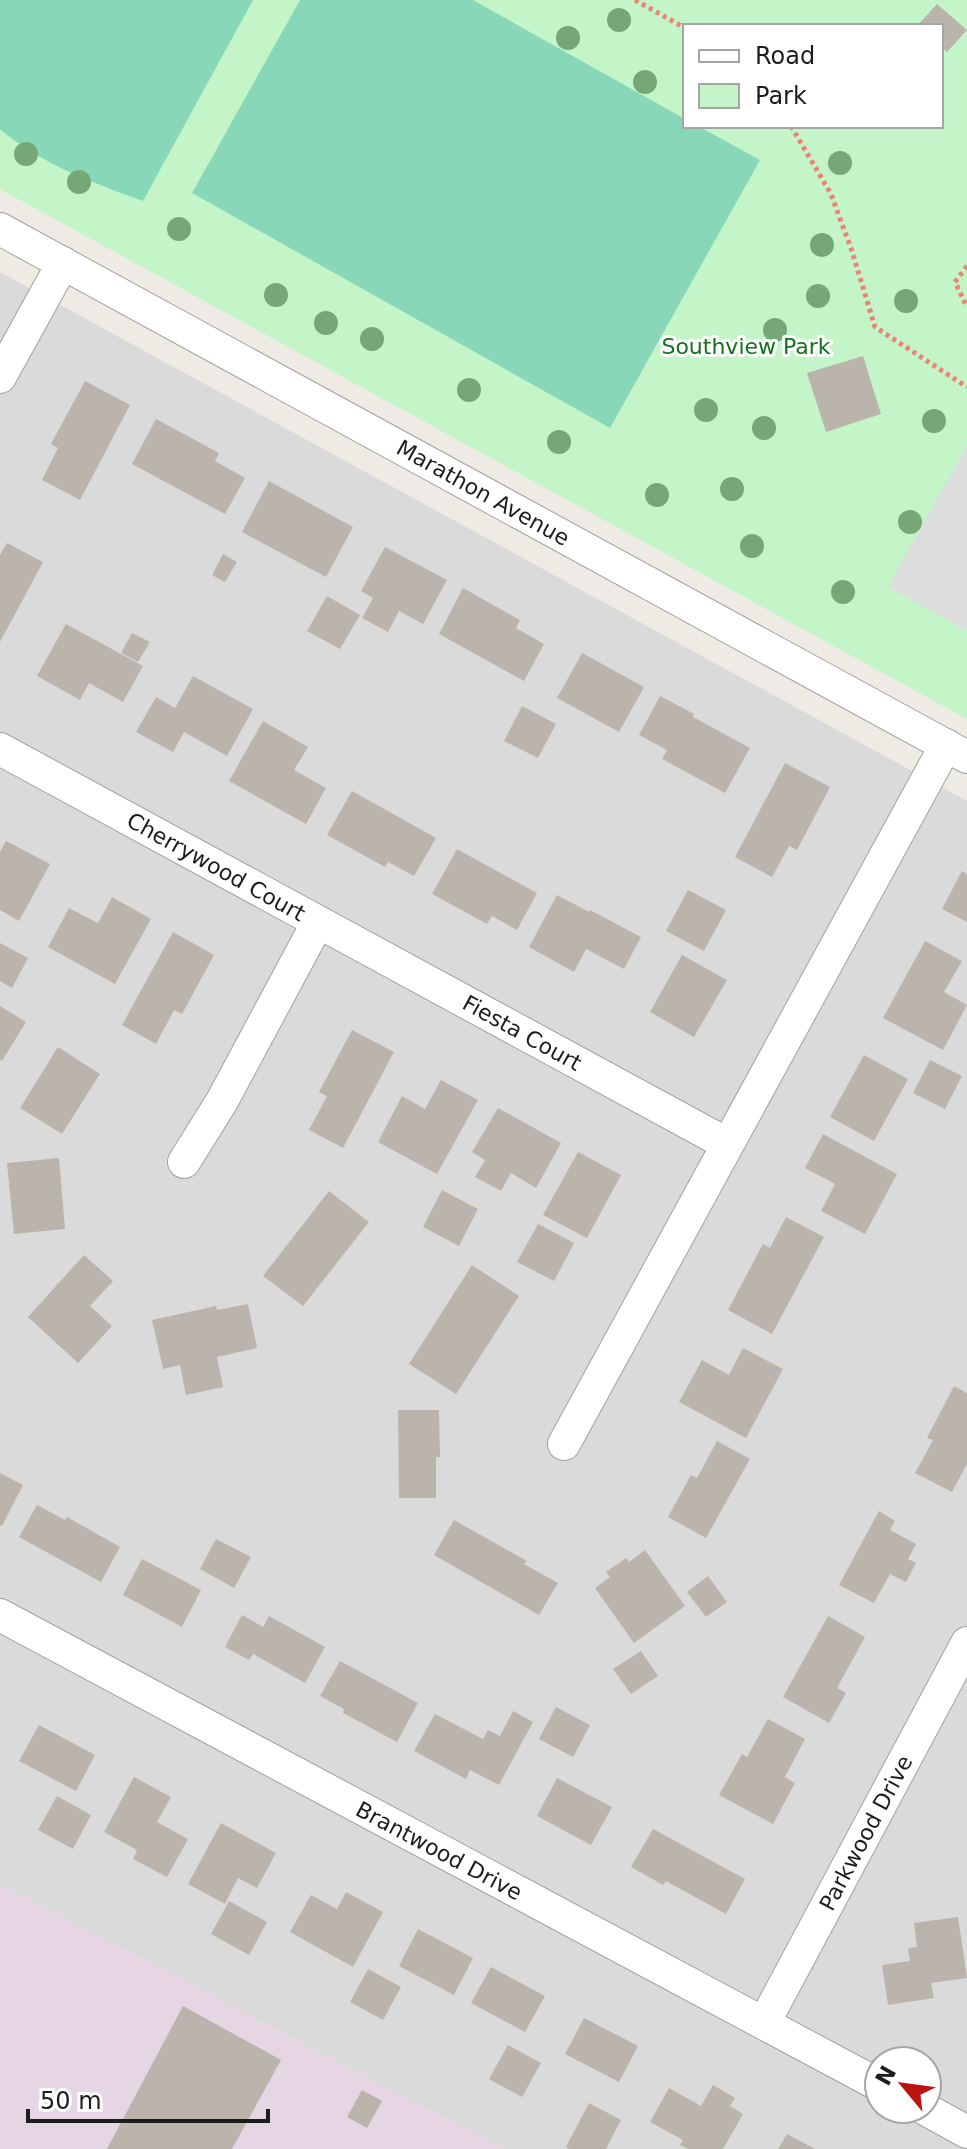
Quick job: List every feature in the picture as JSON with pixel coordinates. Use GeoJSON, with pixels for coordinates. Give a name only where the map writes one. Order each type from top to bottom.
{"type":"FeatureCollection","features":[{"type":"Feature","properties":{"kind":"street","name":"Marathon Avenue"},"geometry":{"type":"LineString","coordinates":[[0,229],[956,751]]}},
{"type":"Feature","properties":{"kind":"street"},"geometry":{"type":"LineString","coordinates":[[0,377],[63,263]]}},
{"type":"Feature","properties":{"kind":"street","name":"Cherrywood Court"},"geometry":{"type":"LineString","coordinates":[[0,749],[318,922],[222,1101],[184,1162]]}},
{"type":"Feature","properties":{"kind":"street"},"geometry":{"type":"LineString","coordinates":[[564,1444],[727,1144],[956,751]]}},
{"type":"Feature","properties":{"kind":"street","name":"Fiesta Court"},"geometry":{"type":"LineString","coordinates":[[318,922],[727,1144]]}},
{"type":"Feature","properties":{"kind":"street","name":"Brantwood Drive"},"geometry":{"type":"LineString","coordinates":[[0,1615],[863,2076]]}},
{"type":"Feature","properties":{"kind":"street","name":"Parkwood Drive"},"geometry":{"type":"LineString","coordinates":[[764,2023],[967,1643]]}},
{"type":"Feature","properties":{"kind":"street"},"geometry":{"type":"LineString","coordinates":[[943,2119],[967,2132]]}},
{"type":"Feature","properties":{"kind":"path"},"geometry":{"type":"LineString","coordinates":[[635,0],[683,27]]}},
{"type":"Feature","properties":{"kind":"path"},"geometry":{"type":"LineString","coordinates":[[792,128],[831,194],[875,327],[967,387]]}},
{"type":"Feature","properties":{"kind":"path"},"geometry":{"type":"LineString","coordinates":[[967,266],[955,282],[967,307]]}},
{"type":"Feature","properties":{"kind":"shaded area"},"geometry":{"type":"Polygon","coordinates":[[[0,272],[967,801],[967,2149],[503,2149],[0,1884],[0,272]]]}},
{"type":"Feature","properties":{"kind":"shaded area"},"geometry":{"type":"Polygon","coordinates":[[[967,445],[967,631],[888,587],[967,445]]]}},
{"type":"Feature","properties":{"kind":"shaded area"},"geometry":{"type":"Polygon","coordinates":[[[0,1884],[503,2149],[0,2149],[0,1884]]]}},
{"type":"Feature","properties":{"kind":"green space","name":"Southview Park"},"geometry":{"type":"Polygon","coordinates":[[[0,0],[967,0],[967,719],[0,189],[0,0]]]}},
{"type":"Feature","properties":{"kind":"green space"},"geometry":{"type":"Polygon","coordinates":[[[0,0],[253,0],[143,201],[50,162],[0,129],[0,0]]]}},
{"type":"Feature","properties":{"kind":"green space"},"geometry":{"type":"Polygon","coordinates":[[[300,0],[473,0],[683,118],[683,128],[702,128],[760,160],[610,428],[192,193],[300,0]]]}},
{"type":"Feature","properties":{"kind":"building"},"geometry":{"type":"Polygon","coordinates":[[[937,4],[967,30],[947,52],[943,49],[943,24],[919,24],[937,4]]]}},
{"type":"Feature","properties":{"kind":"building"},"geometry":{"type":"Polygon","coordinates":[[[863,356],[881,414],[826,432],[807,373],[863,356]]]}},
{"type":"Feature","properties":{"kind":"building"},"geometry":{"type":"Polygon","coordinates":[[[85,381],[130,405],[80,500],[42,480],[58,448],[51,444],[85,381]]]}},
{"type":"Feature","properties":{"kind":"building"},"geometry":{"type":"Polygon","coordinates":[[[156,419],[219,453],[215,461],[245,478],[225,514],[132,464],[156,419]]]}},
{"type":"Feature","properties":{"kind":"building"},"geometry":{"type":"Polygon","coordinates":[[[269,481],[353,527],[326,577],[242,532],[269,481]]]}},
{"type":"Feature","properties":{"kind":"building"},"geometry":{"type":"Polygon","coordinates":[[[7,543],[43,562],[0,642],[0,555],[7,543]]]}},
{"type":"Feature","properties":{"kind":"building"},"geometry":{"type":"Polygon","coordinates":[[[385,547],[447,580],[423,624],[399,611],[388,632],[362,618],[373,598],[361,591],[385,547]]]}},
{"type":"Feature","properties":{"kind":"building"},"geometry":{"type":"Polygon","coordinates":[[[223,554],[237,562],[225,582],[212,575],[223,554]]]}},
{"type":"Feature","properties":{"kind":"building"},"geometry":{"type":"Polygon","coordinates":[[[463,588],[520,620],[516,628],[544,644],[524,681],[439,634],[463,588]]]}},
{"type":"Feature","properties":{"kind":"building"},"geometry":{"type":"Polygon","coordinates":[[[327,596],[360,615],[340,649],[307,631],[327,596]]]}},
{"type":"Feature","properties":{"kind":"building"},"geometry":{"type":"Polygon","coordinates":[[[66,624],[143,666],[123,702],[89,683],[80,700],[37,676],[66,624]]]}},
{"type":"Feature","properties":{"kind":"building"},"geometry":{"type":"Polygon","coordinates":[[[132,633],[150,642],[138,662],[121,653],[132,633]]]}},
{"type":"Feature","properties":{"kind":"building"},"geometry":{"type":"Polygon","coordinates":[[[582,653],[644,687],[619,732],[557,698],[582,653]]]}},
{"type":"Feature","properties":{"kind":"building"},"geometry":{"type":"Polygon","coordinates":[[[193,676],[253,709],[227,756],[184,732],[173,752],[136,732],[156,697],[175,708],[193,676]]]}},
{"type":"Feature","properties":{"kind":"building"},"geometry":{"type":"Polygon","coordinates":[[[660,696],[750,748],[725,793],[662,759],[667,750],[639,735],[660,696]]]}},
{"type":"Feature","properties":{"kind":"building"},"geometry":{"type":"Polygon","coordinates":[[[522,706],[556,724],[538,758],[504,741],[522,706]]]}},
{"type":"Feature","properties":{"kind":"building"},"geometry":{"type":"Polygon","coordinates":[[[263,721],[308,747],[294,770],[326,788],[306,824],[229,781],[263,721]]]}},
{"type":"Feature","properties":{"kind":"building"},"geometry":{"type":"Polygon","coordinates":[[[785,763],[830,787],[797,850],[789,846],[772,877],[735,857],[785,763]]]}},
{"type":"Feature","properties":{"kind":"building"},"geometry":{"type":"Polygon","coordinates":[[[352,791],[436,838],[414,876],[388,862],[385,867],[327,835],[352,791]]]}},
{"type":"Feature","properties":{"kind":"building"},"geometry":{"type":"Polygon","coordinates":[[[6,841],[50,864],[19,921],[0,910],[0,852],[6,841]]]}},
{"type":"Feature","properties":{"kind":"building"},"geometry":{"type":"Polygon","coordinates":[[[457,849],[537,893],[517,930],[492,916],[487,924],[432,894],[457,849]]]}},
{"type":"Feature","properties":{"kind":"building"},"geometry":{"type":"Polygon","coordinates":[[[962,871],[967,874],[967,922],[942,909],[962,871]]]}},
{"type":"Feature","properties":{"kind":"building"},"geometry":{"type":"Polygon","coordinates":[[[688,890],[726,910],[704,951],[666,931],[688,890]]]}},
{"type":"Feature","properties":{"kind":"building"},"geometry":{"type":"Polygon","coordinates":[[[557,895],[641,937],[624,969],[586,949],[574,972],[529,947],[557,895]]]}},
{"type":"Feature","properties":{"kind":"building"},"geometry":{"type":"Polygon","coordinates":[[[112,897],[151,919],[115,984],[48,947],[69,908],[98,923],[112,897]]]}},
{"type":"Feature","properties":{"kind":"building"},"geometry":{"type":"Polygon","coordinates":[[[173,932],[214,955],[182,1014],[174,1010],[156,1044],[122,1025],[173,932]]]}},
{"type":"Feature","properties":{"kind":"building"},"geometry":{"type":"Polygon","coordinates":[[[925,941],[962,961],[944,992],[967,1005],[943,1050],[883,1018],[925,941]]]}},
{"type":"Feature","properties":{"kind":"building"},"geometry":{"type":"Polygon","coordinates":[[[0,943],[28,958],[12,988],[0,981],[0,943]]]}},
{"type":"Feature","properties":{"kind":"building"},"geometry":{"type":"Polygon","coordinates":[[[682,955],[727,980],[694,1037],[650,1012],[682,955]]]}},
{"type":"Feature","properties":{"kind":"building"},"geometry":{"type":"Polygon","coordinates":[[[0,1006],[26,1022],[2,1061],[0,1060],[0,1006]]]}},
{"type":"Feature","properties":{"kind":"building"},"geometry":{"type":"Polygon","coordinates":[[[352,1030],[394,1052],[343,1148],[309,1130],[327,1096],[319,1092],[352,1030]]]}},
{"type":"Feature","properties":{"kind":"building"},"geometry":{"type":"Polygon","coordinates":[[[58,1047],[100,1074],[62,1134],[20,1108],[58,1047]]]}},
{"type":"Feature","properties":{"kind":"building"},"geometry":{"type":"Polygon","coordinates":[[[864,1055],[908,1079],[874,1141],[830,1117],[864,1055]]]}},
{"type":"Feature","properties":{"kind":"building"},"geometry":{"type":"Polygon","coordinates":[[[930,1060],[962,1076],[945,1109],[913,1093],[930,1060]]]}},
{"type":"Feature","properties":{"kind":"building"},"geometry":{"type":"Polygon","coordinates":[[[441,1080],[478,1100],[437,1174],[378,1142],[402,1096],[425,1109],[441,1080]]]}},
{"type":"Feature","properties":{"kind":"building"},"geometry":{"type":"Polygon","coordinates":[[[498,1108],[561,1143],[536,1188],[511,1173],[501,1191],[475,1177],[485,1160],[472,1152],[498,1108]]]}},
{"type":"Feature","properties":{"kind":"building"},"geometry":{"type":"Polygon","coordinates":[[[823,1134],[897,1174],[865,1234],[821,1211],[835,1184],[805,1168],[823,1134]]]}},
{"type":"Feature","properties":{"kind":"building"},"geometry":{"type":"Polygon","coordinates":[[[578,1152],[621,1175],[587,1238],[543,1215],[578,1152]]]}},
{"type":"Feature","properties":{"kind":"building"},"geometry":{"type":"Polygon","coordinates":[[[59,1158],[65,1229],[14,1234],[7,1163],[59,1158]]]}},
{"type":"Feature","properties":{"kind":"building"},"geometry":{"type":"Polygon","coordinates":[[[442,1190],[478,1209],[459,1246],[423,1227],[442,1190]]]}},
{"type":"Feature","properties":{"kind":"building"},"geometry":{"type":"Polygon","coordinates":[[[329,1191],[369,1222],[303,1306],[263,1276],[329,1191]]]}},
{"type":"Feature","properties":{"kind":"building"},"geometry":{"type":"Polygon","coordinates":[[[786,1217],[824,1237],[772,1334],[728,1310],[763,1244],[770,1248],[786,1217]]]}},
{"type":"Feature","properties":{"kind":"building"},"geometry":{"type":"Polygon","coordinates":[[[538,1224],[574,1243],[554,1281],[517,1262],[538,1224]]]}},
{"type":"Feature","properties":{"kind":"building"},"geometry":{"type":"Polygon","coordinates":[[[84,1255],[113,1281],[90,1306],[112,1326],[78,1363],[28,1317],[84,1255]]]}},
{"type":"Feature","properties":{"kind":"building"},"geometry":{"type":"Polygon","coordinates":[[[472,1265],[519,1296],[456,1394],[409,1364],[472,1265]]]}},
{"type":"Feature","properties":{"kind":"building"},"geometry":{"type":"Polygon","coordinates":[[[248,1304],[257,1348],[217,1357],[223,1387],[186,1395],[180,1365],[163,1369],[152,1320],[216,1306],[217,1310],[248,1304]]]}},
{"type":"Feature","properties":{"kind":"building"},"geometry":{"type":"Polygon","coordinates":[[[743,1348],[783,1369],[746,1438],[679,1402],[702,1360],[729,1375],[743,1348]]]}},
{"type":"Feature","properties":{"kind":"building"},"geometry":{"type":"Polygon","coordinates":[[[954,1386],[967,1393],[967,1464],[952,1492],[915,1473],[933,1440],[927,1438],[954,1386]]]}},
{"type":"Feature","properties":{"kind":"building"},"geometry":{"type":"Polygon","coordinates":[[[398,1410],[439,1410],[440,1457],[436,1457],[436,1498],[399,1498],[398,1410]]]}},
{"type":"Feature","properties":{"kind":"building"},"geometry":{"type":"Polygon","coordinates":[[[717,1441],[750,1459],[706,1538],[668,1517],[691,1475],[697,1478],[717,1441]]]}},
{"type":"Feature","properties":{"kind":"building"},"geometry":{"type":"Polygon","coordinates":[[[0,1473],[23,1485],[2,1526],[0,1525],[0,1473]]]}},
{"type":"Feature","properties":{"kind":"building"},"geometry":{"type":"Polygon","coordinates":[[[37,1505],[65,1520],[67,1517],[120,1547],[101,1582],[19,1537],[37,1505]]]}},
{"type":"Feature","properties":{"kind":"building"},"geometry":{"type":"Polygon","coordinates":[[[879,1511],[895,1521],[890,1530],[916,1544],[908,1559],[916,1563],[906,1582],[890,1574],[874,1603],[839,1585],[879,1511]]]}},
{"type":"Feature","properties":{"kind":"building"},"geometry":{"type":"Polygon","coordinates":[[[454,1520],[527,1561],[524,1564],[558,1583],[539,1615],[434,1555],[454,1520]]]}},
{"type":"Feature","properties":{"kind":"building"},"geometry":{"type":"Polygon","coordinates":[[[216,1539],[251,1557],[234,1588],[200,1569],[216,1539]]]}},
{"type":"Feature","properties":{"kind":"building"},"geometry":{"type":"Polygon","coordinates":[[[645,1550],[685,1606],[634,1643],[595,1588],[610,1577],[606,1572],[626,1558],[629,1562],[645,1550]]]}},
{"type":"Feature","properties":{"kind":"building"},"geometry":{"type":"Polygon","coordinates":[[[142,1559],[201,1590],[182,1627],[123,1595],[142,1559]]]}},
{"type":"Feature","properties":{"kind":"building"},"geometry":{"type":"Polygon","coordinates":[[[708,1576],[727,1602],[706,1617],[687,1592],[708,1576]]]}},
{"type":"Feature","properties":{"kind":"building"},"geometry":{"type":"Polygon","coordinates":[[[242,1615],[263,1627],[269,1616],[325,1647],[305,1683],[253,1654],[249,1660],[225,1647],[242,1615]]]}},
{"type":"Feature","properties":{"kind":"building"},"geometry":{"type":"Polygon","coordinates":[[[828,1616],[865,1637],[837,1688],[846,1693],[829,1723],[783,1697],[828,1616]]]}},
{"type":"Feature","properties":{"kind":"building"},"geometry":{"type":"Polygon","coordinates":[[[641,1651],[658,1676],[631,1694],[613,1669],[641,1651]]]}},
{"type":"Feature","properties":{"kind":"building"},"geometry":{"type":"Polygon","coordinates":[[[340,1661],[418,1703],[397,1742],[343,1713],[344,1709],[320,1696],[340,1661]]]}},
{"type":"Feature","properties":{"kind":"building"},"geometry":{"type":"Polygon","coordinates":[[[556,1707],[590,1725],[573,1757],[539,1739],[556,1707]]]}},
{"type":"Feature","properties":{"kind":"building"},"geometry":{"type":"Polygon","coordinates":[[[513,1711],[533,1722],[499,1785],[470,1770],[466,1779],[414,1751],[435,1714],[483,1739],[488,1730],[500,1736],[513,1711]]]}},
{"type":"Feature","properties":{"kind":"building"},"geometry":{"type":"Polygon","coordinates":[[[768,1719],[805,1739],[785,1777],[795,1783],[773,1824],[719,1795],[742,1754],[747,1757],[768,1719]]]}},
{"type":"Feature","properties":{"kind":"building"},"geometry":{"type":"Polygon","coordinates":[[[39,1725],[95,1755],[76,1791],[19,1761],[39,1725]]]}},
{"type":"Feature","properties":{"kind":"building"},"geometry":{"type":"Polygon","coordinates":[[[134,1777],[171,1797],[157,1822],[188,1839],[167,1877],[133,1859],[137,1850],[104,1832],[134,1777]]]}},
{"type":"Feature","properties":{"kind":"building"},"geometry":{"type":"Polygon","coordinates":[[[557,1778],[612,1807],[591,1845],[537,1816],[557,1778]]]}},
{"type":"Feature","properties":{"kind":"building"},"geometry":{"type":"Polygon","coordinates":[[[57,1796],[91,1815],[73,1849],[38,1830],[57,1796]]]}},
{"type":"Feature","properties":{"kind":"building"},"geometry":{"type":"Polygon","coordinates":[[[221,1823],[276,1853],[257,1888],[238,1878],[225,1904],[188,1884],[221,1823]]]}},
{"type":"Feature","properties":{"kind":"building"},"geometry":{"type":"Polygon","coordinates":[[[653,1829],[745,1879],[726,1914],[666,1881],[663,1885],[631,1867],[653,1829]]]}},
{"type":"Feature","properties":{"kind":"building"},"geometry":{"type":"Polygon","coordinates":[[[346,1892],[383,1912],[353,1967],[290,1932],[311,1895],[337,1909],[346,1892]]]}},
{"type":"Feature","properties":{"kind":"building"},"geometry":{"type":"Polygon","coordinates":[[[229,1901],[267,1922],[249,1955],[211,1934],[229,1901]]]}},
{"type":"Feature","properties":{"kind":"building"},"geometry":{"type":"Polygon","coordinates":[[[958,1917],[967,1978],[931,1983],[934,1998],[888,2005],[882,1965],[910,1961],[908,1948],[917,1947],[914,1923],[958,1917]]]}},
{"type":"Feature","properties":{"kind":"building"},"geometry":{"type":"Polygon","coordinates":[[[418,1929],[473,1958],[454,1995],[399,1966],[418,1929]]]}},
{"type":"Feature","properties":{"kind":"building"},"geometry":{"type":"Polygon","coordinates":[[[491,1967],[545,1996],[525,2032],[471,2003],[491,1967]]]}},
{"type":"Feature","properties":{"kind":"building"},"geometry":{"type":"Polygon","coordinates":[[[368,1969],[401,1987],[383,2020],[350,2002],[368,1969]]]}},
{"type":"Feature","properties":{"kind":"building"},"geometry":{"type":"Polygon","coordinates":[[[183,2006],[281,2060],[232,2149],[107,2149],[183,2006]]]}},
{"type":"Feature","properties":{"kind":"building"},"geometry":{"type":"Polygon","coordinates":[[[584,2018],[638,2046],[619,2082],[565,2054],[584,2018]]]}},
{"type":"Feature","properties":{"kind":"building"},"geometry":{"type":"Polygon","coordinates":[[[508,2045],[541,2063],[522,2097],[489,2079],[508,2045]]]}},
{"type":"Feature","properties":{"kind":"building"},"geometry":{"type":"Polygon","coordinates":[[[713,2085],[735,2098],[730,2106],[743,2114],[723,2149],[688,2149],[680,2145],[683,2140],[650,2122],[669,2088],[701,2106],[713,2085]]]}},
{"type":"Feature","properties":{"kind":"building"},"geometry":{"type":"Polygon","coordinates":[[[362,2090],[382,2101],[367,2128],[347,2117],[362,2090]]]}},
{"type":"Feature","properties":{"kind":"building"},"geometry":{"type":"Polygon","coordinates":[[[589,2103],[621,2120],[606,2149],[569,2149],[566,2147],[589,2103]]]}},
{"type":"Feature","properties":{"kind":"building"},"geometry":{"type":"Polygon","coordinates":[[[787,2134],[815,2149],[778,2149],[787,2134]]]}}]}
